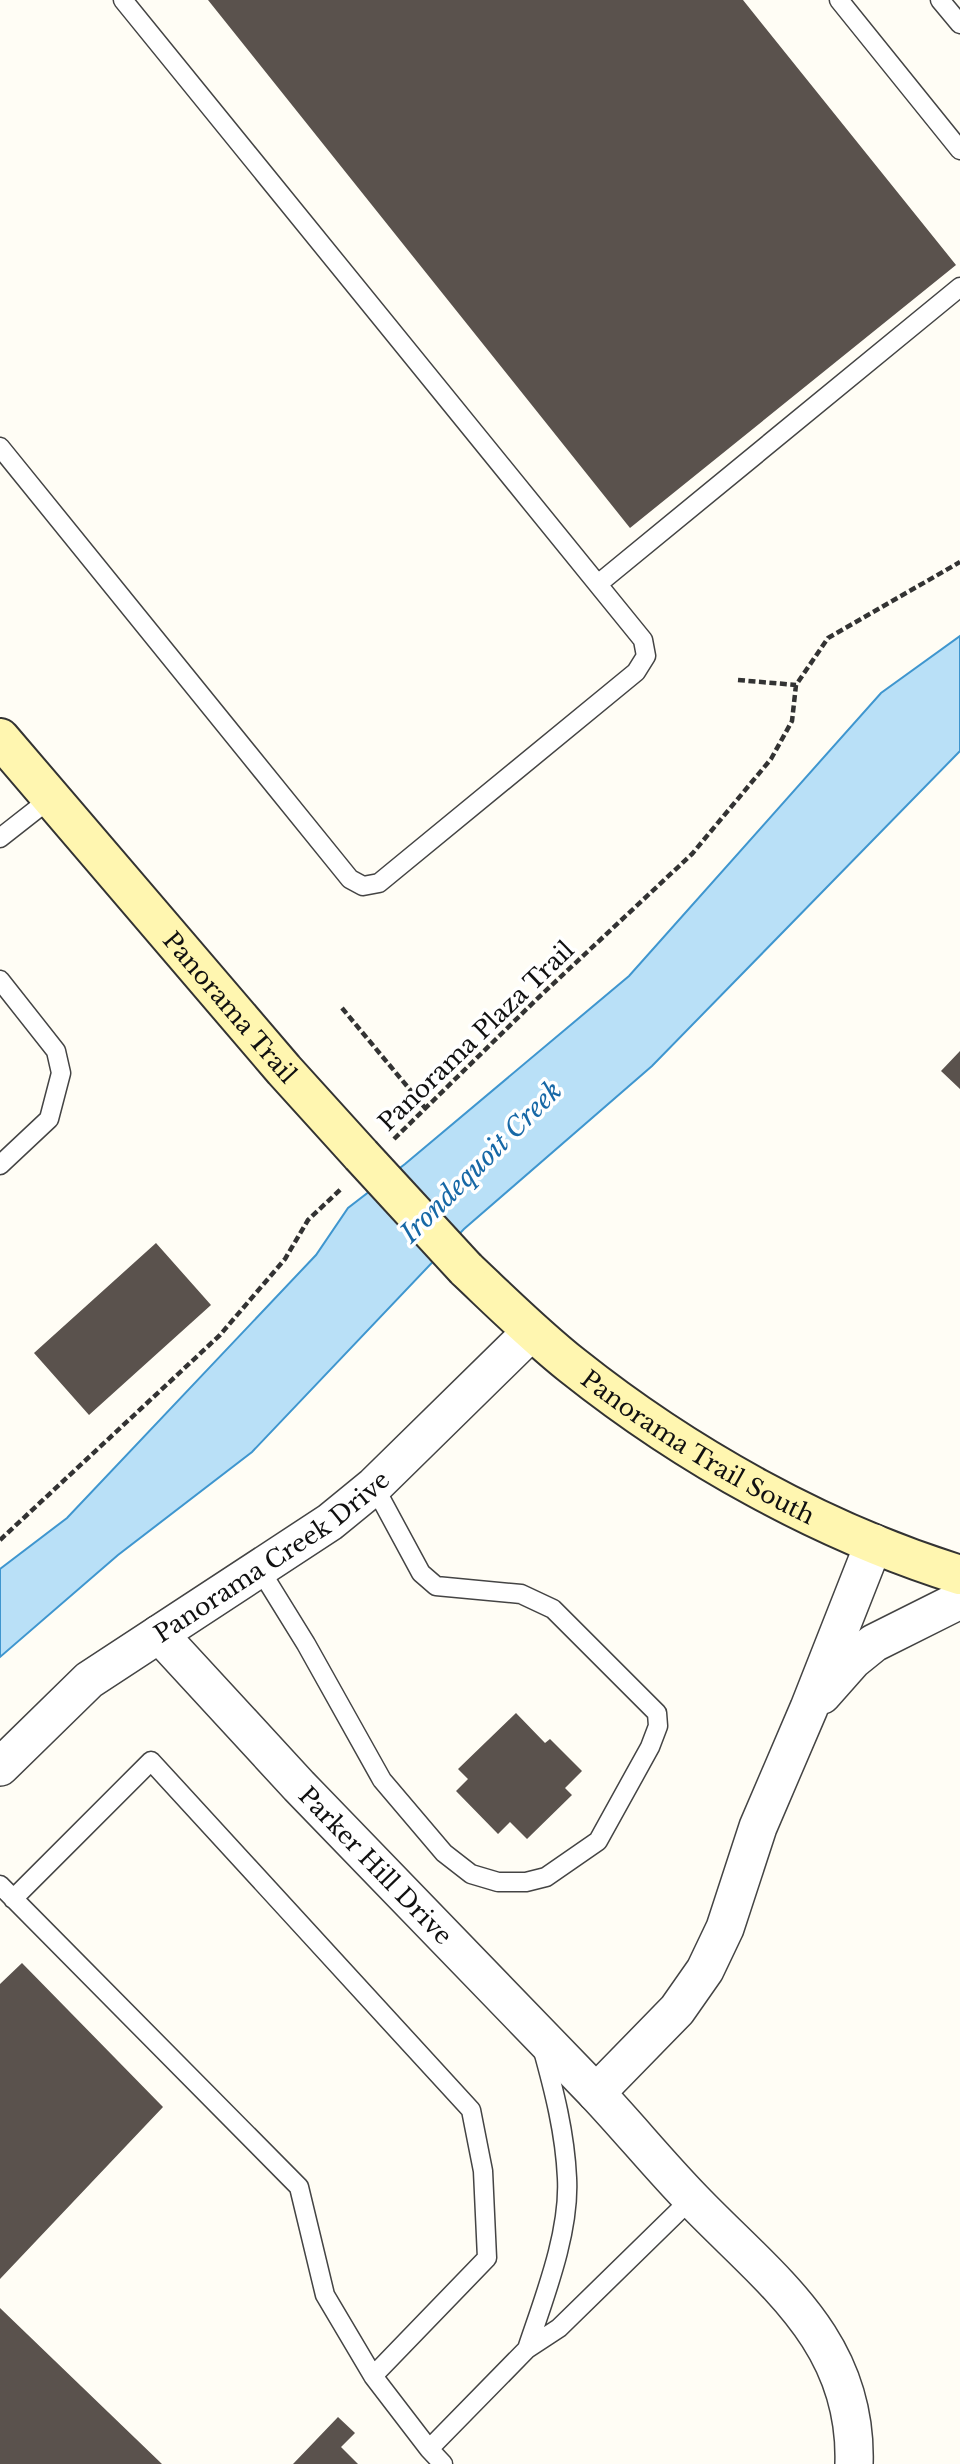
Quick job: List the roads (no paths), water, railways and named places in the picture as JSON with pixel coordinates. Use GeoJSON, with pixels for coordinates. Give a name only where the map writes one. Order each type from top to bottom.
{"type":"FeatureCollection","features":[{"type":"Feature","properties":{"kind":"main road","name":"Panorama Trail"},"geometry":{"type":"LineString","coordinates":[[0,738],[284,1070],[466,1269]]}},
{"type":"Feature","properties":{"kind":"main road","name":"Panorama Trail South"},"geometry":{"type":"LineString","coordinates":[[466,1269],[532,1331],[602,1388],[678,1440],[772,1495],[874,1543],[960,1575]]}},
{"type":"Feature","properties":{"kind":"street","name":"Panorama Creek Drive"},"geometry":{"type":"LineString","coordinates":[[0,1767],[89,1680],[330,1522],[374,1486],[532,1331]]}},
{"type":"Feature","properties":{"kind":"street"},"geometry":{"type":"LineString","coordinates":[[596,2093],[677,2010],[705,1969],[725,1928],[777,1778],[809,1708],[874,1543]]}},
{"type":"Feature","properties":{"kind":"street"},"geometry":{"type":"LineString","coordinates":[[809,1708],[853,1660],[874,1643],[960,1600]]}},
{"type":"Feature","properties":{"kind":"street","name":"Parker Hill Drive"},"geometry":{"type":"LineString","coordinates":[[159,1634],[299,1786],[596,2093],[691,2199],[782,2290],[820,2334],[846,2393],[854,2445],[854,2464]]}},
{"type":"Feature","properties":{"kind":"lane"},"geometry":{"type":"LineString","coordinates":[[0,447],[350,879],[363,886],[379,883],[636,672],[646,656],[643,640],[123,0]]}},
{"type":"Feature","properties":{"kind":"lane"},"geometry":{"type":"LineString","coordinates":[[839,0],[960,150]]}},
{"type":"Feature","properties":{"kind":"lane"},"geometry":{"type":"LineString","coordinates":[[940,0],[960,24]]}},
{"type":"Feature","properties":{"kind":"lane"},"geometry":{"type":"LineString","coordinates":[[598,584],[960,287]]}},
{"type":"Feature","properties":{"kind":"lane"},"geometry":{"type":"LineString","coordinates":[[0,838],[51,798]]}},
{"type":"Feature","properties":{"kind":"lane"},"geometry":{"type":"LineString","coordinates":[[0,980],[57,1051],[61,1073],[49,1119],[0,1165]]}},
{"type":"Feature","properties":{"kind":"lane"},"geometry":{"type":"LineString","coordinates":[[259,1568],[306,1644],[382,1780],[444,1853],[471,1874],[487,1880],[526,1882],[546,1877],[598,1841],[650,1747],[657,1726],[657,1713],[553,1609],[535,1598],[521,1594],[436,1586],[421,1573],[374,1486]]}},
{"type":"Feature","properties":{"kind":"lane"},"geometry":{"type":"LineString","coordinates":[[13,1899],[151,1761],[471,2110],[483,2171],[487,2258],[373,2375]]}},
{"type":"Feature","properties":{"kind":"lane"},"geometry":{"type":"LineString","coordinates":[[0,1885],[299,2187],[325,2295],[373,2375],[443,2464]]}},
{"type":"Feature","properties":{"kind":"lane"},"geometry":{"type":"LineString","coordinates":[[527,2349],[557,2261],[568,2180],[559,2108],[538,2034]]}},
{"type":"Feature","properties":{"kind":"lane"},"geometry":{"type":"LineString","coordinates":[[429,2449],[527,2349],[559,2328],[691,2199]]}},
{"type":"Feature","properties":{"kind":"water","name":"Irondequoit Creek"},"geometry":{"type":"Polygon","coordinates":[[[960,636],[960,751],[652,1066],[464,1229],[252,1452],[118,1555],[0,1657],[0,1569],[67,1518],[316,1255],[348,1208],[405,1164],[629,976],[881,693],[960,636]]]}}]}
